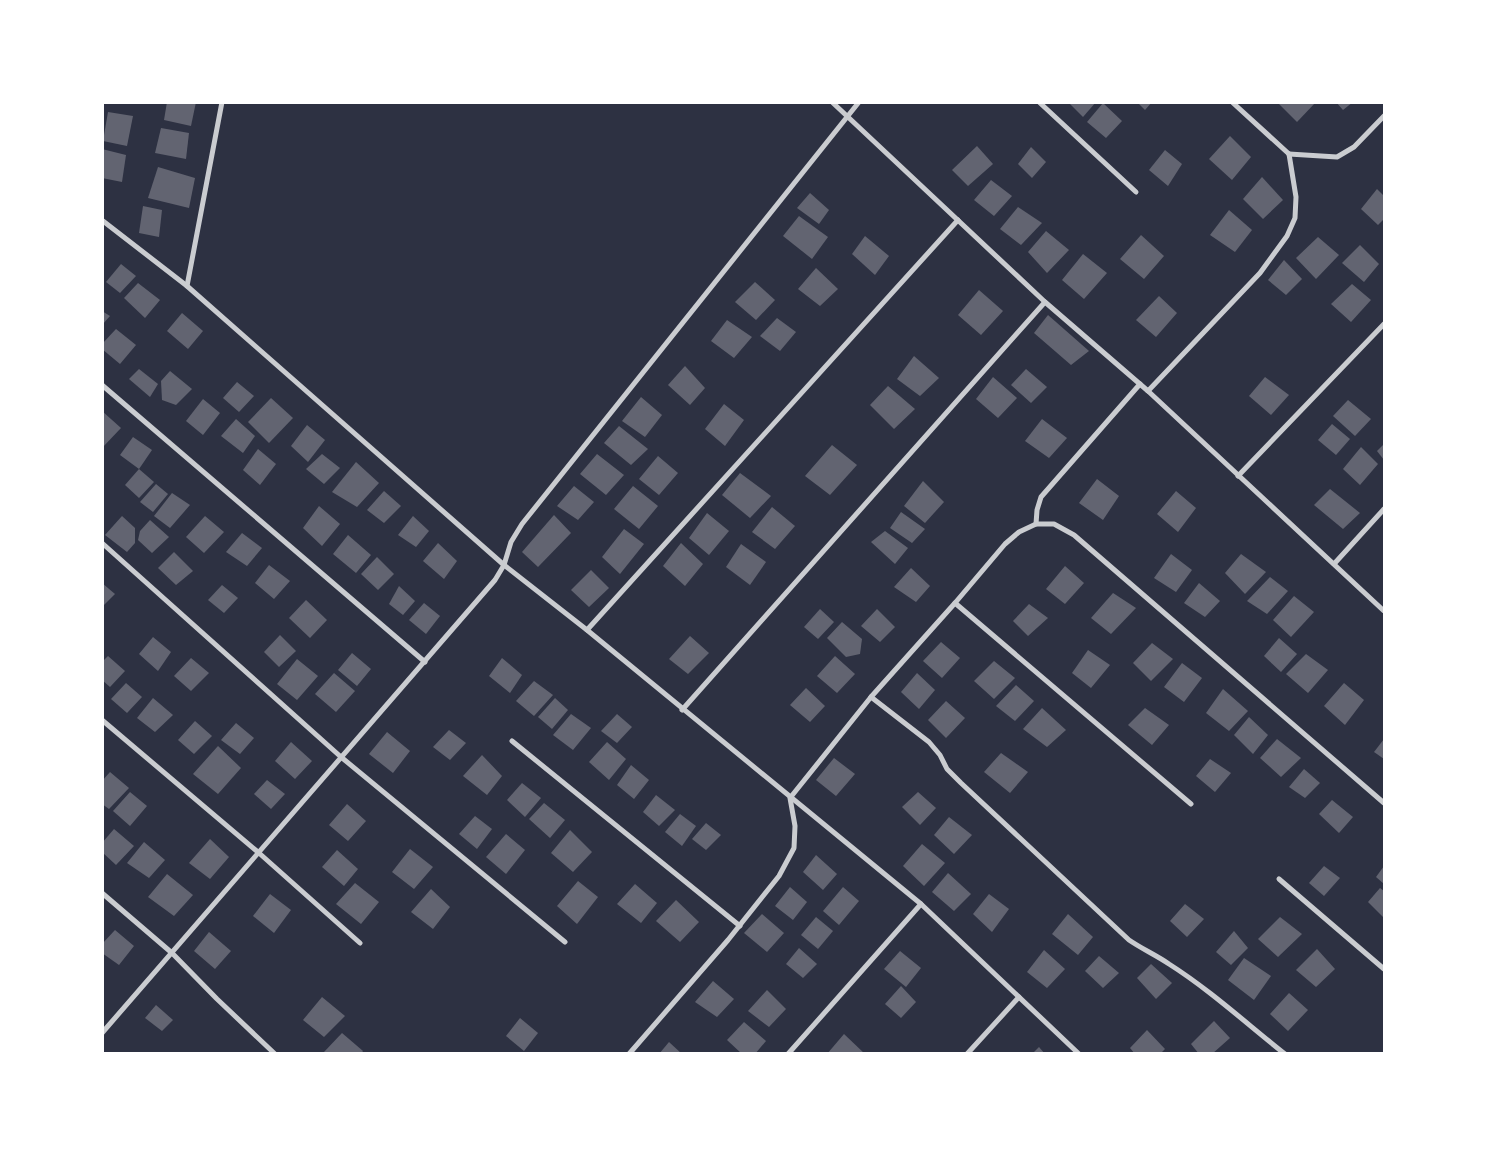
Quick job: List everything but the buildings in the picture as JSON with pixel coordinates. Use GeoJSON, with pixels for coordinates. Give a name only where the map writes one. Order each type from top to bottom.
{"type":"FeatureCollection","features":[{"type":"Feature","properties":{"kind":"street"},"geometry":{"type":"LineString","coordinates":[[187,286],[222,102]]}},
{"type":"Feature","properties":{"kind":"street"},"geometry":{"type":"LineString","coordinates":[[832,102],[1045,302],[1148,391],[1384,612]]}},
{"type":"Feature","properties":{"kind":"street"},"geometry":{"type":"LineString","coordinates":[[102,1033],[495,580],[504,565],[511,542],[522,524],[859,102]]}},
{"type":"Feature","properties":{"kind":"street"},"geometry":{"type":"LineString","coordinates":[[1039,102],[1136,192]]}},
{"type":"Feature","properties":{"kind":"street"},"geometry":{"type":"LineString","coordinates":[[1232,102],[1289,154],[1337,157],[1354,147],[1384,116]]}},
{"type":"Feature","properties":{"kind":"street"},"geometry":{"type":"LineString","coordinates":[[1148,391],[1260,273],[1287,236],[1295,218],[1296,204],[1289,154]]}},
{"type":"Feature","properties":{"kind":"street"},"geometry":{"type":"LineString","coordinates":[[586,630],[958,220]]}},
{"type":"Feature","properties":{"kind":"street"},"geometry":{"type":"LineString","coordinates":[[102,221],[187,286],[504,565],[921,904],[1079,1054]]}},
{"type":"Feature","properties":{"kind":"street"},"geometry":{"type":"LineString","coordinates":[[682,710],[1045,302]]}},
{"type":"Feature","properties":{"kind":"street"},"geometry":{"type":"LineString","coordinates":[[1238,476],[1384,324]]}},
{"type":"Feature","properties":{"kind":"street"},"geometry":{"type":"LineString","coordinates":[[1036,524],[1037,510],[1041,497],[1140,384]]}},
{"type":"Feature","properties":{"kind":"street"},"geometry":{"type":"LineString","coordinates":[[102,385],[425,662]]}},
{"type":"Feature","properties":{"kind":"street"},"geometry":{"type":"LineString","coordinates":[[1334,564],[1384,509]]}},
{"type":"Feature","properties":{"kind":"street"},"geometry":{"type":"LineString","coordinates":[[628,1054],[740,926],[779,876],[794,848],[795,826],[790,798],[871,697],[955,603],[1004,544],[1018,532],[1036,524],[1054,524],[1074,536],[1384,803]]}},
{"type":"Feature","properties":{"kind":"street"},"geometry":{"type":"LineString","coordinates":[[102,542],[341,757],[565,942]]}},
{"type":"Feature","properties":{"kind":"street"},"geometry":{"type":"LineString","coordinates":[[955,603],[1191,804]]}},
{"type":"Feature","properties":{"kind":"street"},"geometry":{"type":"LineString","coordinates":[[871,697],[929,742],[940,755],[948,769],[961,783],[1129,940],[1189,978],[1285,1054]]}},
{"type":"Feature","properties":{"kind":"street"},"geometry":{"type":"LineString","coordinates":[[102,720],[259,853],[360,943]]}},
{"type":"Feature","properties":{"kind":"street"},"geometry":{"type":"LineString","coordinates":[[512,741],[740,926]]}},
{"type":"Feature","properties":{"kind":"street"},"geometry":{"type":"LineString","coordinates":[[1279,879],[1384,969]]}},
{"type":"Feature","properties":{"kind":"street"},"geometry":{"type":"LineString","coordinates":[[102,893],[172,953],[275,1054]]}},
{"type":"Feature","properties":{"kind":"street"},"geometry":{"type":"LineString","coordinates":[[788,1054],[921,904]]}},
{"type":"Feature","properties":{"kind":"street"},"geometry":{"type":"LineString","coordinates":[[967,1054],[1019,996]]}}]}
